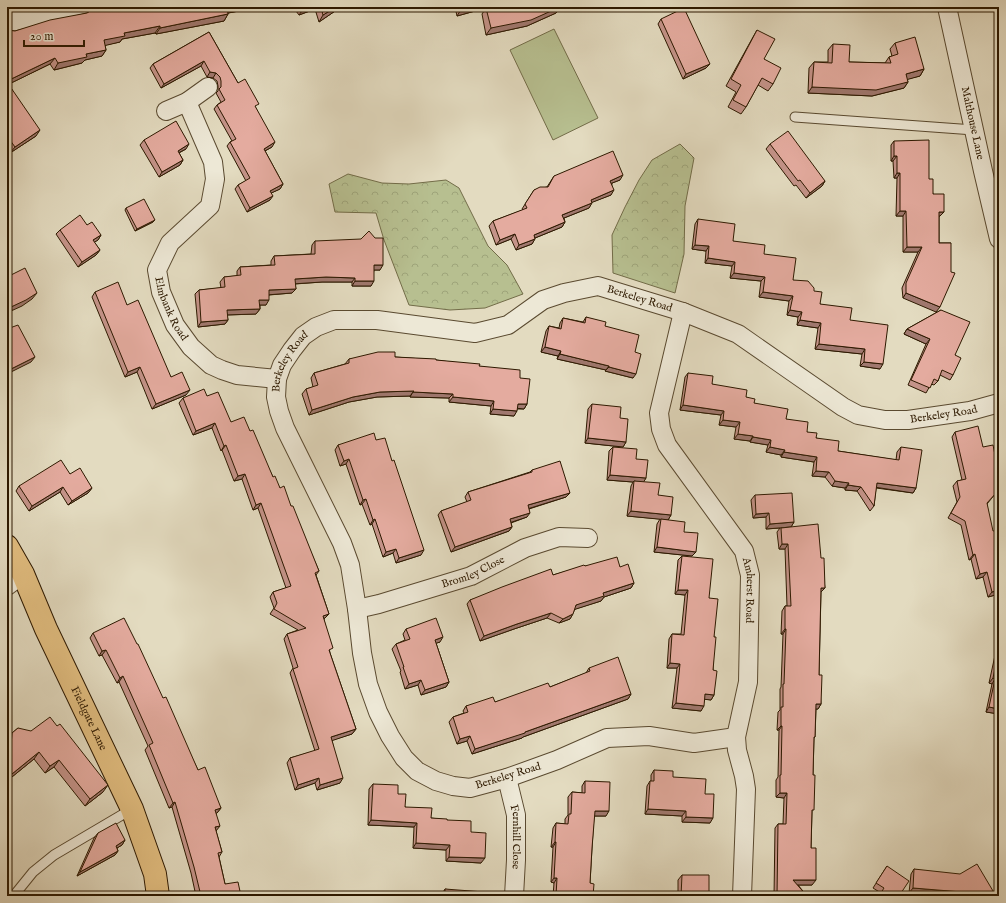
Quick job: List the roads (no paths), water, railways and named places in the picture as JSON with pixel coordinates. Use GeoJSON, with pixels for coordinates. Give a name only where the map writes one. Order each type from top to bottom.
{"type":"FeatureCollection","features":[{"type":"Feature","properties":{"kind":"main road","name":"Fieldgate Lane"},"geometry":{"type":"LineString","coordinates":[[7,546],[15,580],[46,629],[132,808],[155,874],[158,896]]}},
{"type":"Feature","properties":{"kind":"street"},"geometry":{"type":"LineString","coordinates":[[7,26],[43,14],[80,7]]}},
{"type":"Feature","properties":{"kind":"street","name":"Malthouse Lane"},"geometry":{"type":"LineString","coordinates":[[947,7],[974,130],[991,169],[999,240]]}},
{"type":"Feature","properties":{"kind":"street"},"geometry":{"type":"LineString","coordinates":[[166,111],[187,102],[208,87]]}},
{"type":"Feature","properties":{"kind":"street","name":"Elmbank Road"},"geometry":{"type":"LineString","coordinates":[[187,102],[213,162],[215,179],[210,206],[170,243],[157,270],[161,292],[175,325],[191,347],[211,365],[237,375],[277,379]]}},
{"type":"Feature","properties":{"kind":"street","name":"Berkeley Road"},"geometry":{"type":"LineString","coordinates":[[736,737],[694,743],[649,736],[607,738],[557,760],[507,778],[470,788],[453,786],[436,781],[417,771],[404,758],[390,736],[378,712],[368,684],[362,653],[350,565],[342,543],[281,417],[276,397],[277,379],[282,365],[303,336],[316,327],[334,320],[377,320],[475,333],[508,326],[543,300],[564,293],[598,286],[683,312],[738,334],[843,407],[858,415],[885,420],[908,420],[999,404]]}},
{"type":"Feature","properties":{"kind":"street","name":"Amherst Road"},"geometry":{"type":"LineString","coordinates":[[683,312],[659,412],[661,429],[667,445],[744,551],[750,575],[748,682],[736,737],[737,750],[746,789],[742,896]]}},
{"type":"Feature","properties":{"kind":"street","name":"Bromley Close"},"geometry":{"type":"LineString","coordinates":[[357,609],[379,604],[471,576],[525,548],[559,538],[588,538]]}},
{"type":"Feature","properties":{"kind":"street","name":"Fernhill Close"},"geometry":{"type":"LineString","coordinates":[[507,778],[516,815],[514,896]]}},
{"type":"Feature","properties":{"kind":"lane"},"geometry":{"type":"LineString","coordinates":[[795,117],[974,130]]}},
{"type":"Feature","properties":{"kind":"lane"},"geometry":{"type":"LineString","coordinates":[[12,896],[33,872],[54,855],[132,808]]}}]}
